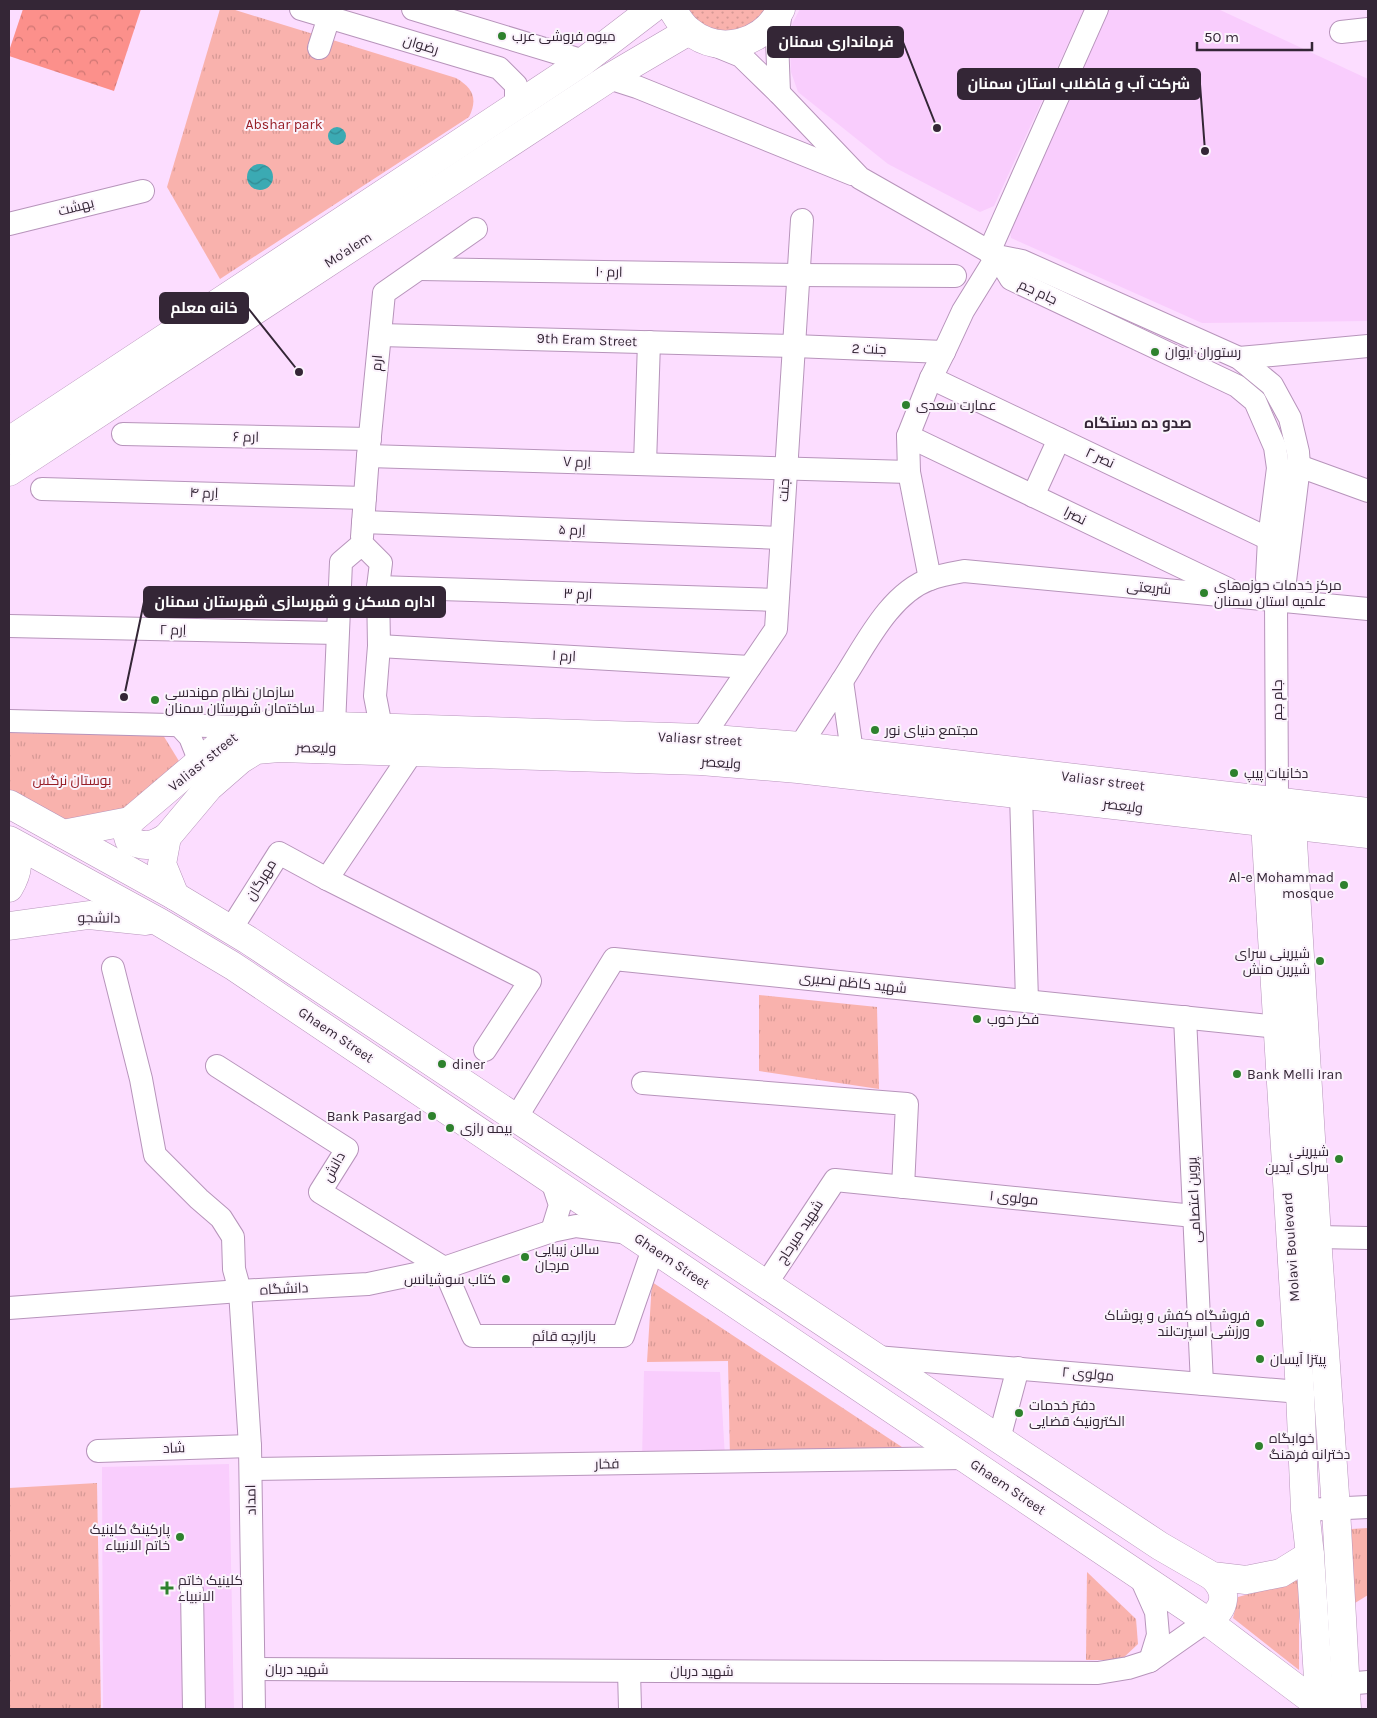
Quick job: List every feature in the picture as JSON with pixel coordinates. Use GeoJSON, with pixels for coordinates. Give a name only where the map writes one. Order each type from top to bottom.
{"type":"FeatureCollection","features":[{"type":"Feature","properties":{"kind":"main road","name":"Mo'alem"},"geometry":{"type":"LineString","coordinates":[[9,441],[584,61],[652,9]]}},
{"type":"Feature","properties":{"kind":"main road"},"geometry":{"type":"LineString","coordinates":[[672,9],[680,21],[697,36],[724,45],[741,43],[757,37],[771,26],[781,10]]}},
{"type":"Feature","properties":{"kind":"main road","name":"Mo'alem"},"geometry":{"type":"LineString","coordinates":[[9,472],[609,78],[697,36]]}},
{"type":"Feature","properties":{"kind":"main road","name":"Valiasr street"},"geometry":{"type":"LineString","coordinates":[[64,834],[130,821],[230,736],[251,727],[274,724],[702,738],[799,757]]}},
{"type":"Feature","properties":{"kind":"main road","name":"ولیعصر"},"geometry":{"type":"LineString","coordinates":[[175,896],[162,864],[167,837],[209,787],[240,760],[256,750],[279,748],[701,761],[799,757],[851,763],[1021,794],[1271,812],[1292,826],[1368,834]]}},
{"type":"Feature","properties":{"kind":"main road","name":"Valiasr street"},"geometry":{"type":"LineString","coordinates":[[851,763],[1271,812],[1368,812]]}},
{"type":"Feature","properties":{"kind":"main road"},"geometry":{"type":"LineString","coordinates":[[9,804],[175,896],[230,929],[1160,1546],[1212,1576],[1219,1582],[1224,1600],[1221,1609],[1207,1622]]}},
{"type":"Feature","properties":{"kind":"main road","name":"Molavi Boulevard"},"geometry":{"type":"LineString","coordinates":[[1271,812],[1278,1027],[1336,1509],[1353,1692]]}},
{"type":"Feature","properties":{"kind":"main road"},"geometry":{"type":"LineString","coordinates":[[130,821],[126,830],[129,840],[138,844],[152,845],[167,837]]}},
{"type":"Feature","properties":{"kind":"main road","name":"Molavi Boulevard"},"geometry":{"type":"LineString","coordinates":[[1292,826],[1304,1238],[1300,1392],[1305,1510],[1310,1556],[1320,1708]]}},
{"type":"Feature","properties":{"kind":"main road"},"geometry":{"type":"LineString","coordinates":[[9,888],[16,874],[18,858],[11,842]]}},
{"type":"Feature","properties":{"kind":"main road","name":"Ghaem Street"},"geometry":{"type":"LineString","coordinates":[[11,842],[159,922],[233,966],[1140,1576],[1207,1622],[1320,1708]]}},
{"type":"Feature","properties":{"kind":"main road","name":"دانشجو"},"geometry":{"type":"LineString","coordinates":[[9,926],[89,915],[159,922]]}},
{"type":"Feature","properties":{"kind":"main road"},"geometry":{"type":"LineString","coordinates":[[1212,1576],[1246,1580],[1280,1573],[1310,1556]]}},
{"type":"Feature","properties":{"kind":"street","name":"رضوان"},"geometry":{"type":"LineString","coordinates":[[301,9],[499,68],[516,85],[516,106]]}},
{"type":"Feature","properties":{"kind":"street"},"geometry":{"type":"LineString","coordinates":[[413,9],[584,61]]}},
{"type":"Feature","properties":{"kind":"street"},"geometry":{"type":"LineString","coordinates":[[930,579],[909,472],[908,436],[931,378],[993,254],[1097,9]]}},
{"type":"Feature","properties":{"kind":"street"},"geometry":{"type":"LineString","coordinates":[[779,93],[777,39],[781,10]]}},
{"type":"Feature","properties":{"kind":"street"},"geometry":{"type":"LineString","coordinates":[[319,48],[329,17]]}},
{"type":"Feature","properties":{"kind":"street"},"geometry":{"type":"LineString","coordinates":[[1341,32],[1368,28]]}},
{"type":"Feature","properties":{"kind":"street"},"geometry":{"type":"LineString","coordinates":[[697,36],[741,56],[860,178]]}},
{"type":"Feature","properties":{"kind":"street"},"geometry":{"type":"LineString","coordinates":[[609,78],[637,87],[860,178],[993,254]]}},
{"type":"Feature","properties":{"kind":"street","name":"بهشت"},"geometry":{"type":"LineString","coordinates":[[9,224],[143,190]]}},
{"type":"Feature","properties":{"kind":"street","name":"جنت"},"geometry":{"type":"LineString","coordinates":[[702,738],[776,629],[802,220]]}},
{"type":"Feature","properties":{"kind":"street","name":"ارم"},"geometry":{"type":"LineString","coordinates":[[362,533],[384,293],[476,229]]}},
{"type":"Feature","properties":{"kind":"street","name":"جام جم"},"geometry":{"type":"LineString","coordinates":[[993,254],[1022,261],[1239,358],[1272,385],[1290,418],[1298,452],[1298,466],[1285,581],[1276,600],[1271,812]]}},
{"type":"Feature","properties":{"kind":"street","name":"جام جم"},"geometry":{"type":"LineString","coordinates":[[993,254],[1011,279],[1237,386],[1255,401],[1275,447],[1278,468],[1266,578],[1276,600]]}},
{"type":"Feature","properties":{"kind":"street","name":"ارم ۱۰"},"geometry":{"type":"LineString","coordinates":[[420,269],[955,276]]}},
{"type":"Feature","properties":{"kind":"street","name":"9th Eram Street"},"geometry":{"type":"LineString","coordinates":[[380,335],[794,346]]}},
{"type":"Feature","properties":{"kind":"street"},"geometry":{"type":"LineString","coordinates":[[645,464],[649,342]]}},
{"type":"Feature","properties":{"kind":"street","name":"جنت 2"},"geometry":{"type":"LineString","coordinates":[[794,346],[944,352]]}},
{"type":"Feature","properties":{"kind":"street"},"geometry":{"type":"LineString","coordinates":[[1239,358],[1366,351]]}},
{"type":"Feature","properties":{"kind":"street","name":"نصر ۲"},"geometry":{"type":"LineString","coordinates":[[931,378],[1269,539]]}},
{"type":"Feature","properties":{"kind":"street","name":"ارم ۶"},"geometry":{"type":"LineString","coordinates":[[122,434],[369,447]]}},
{"type":"Feature","properties":{"kind":"street","name":"نصرا"},"geometry":{"type":"LineString","coordinates":[[908,436],[1243,596]]}},
{"type":"Feature","properties":{"kind":"street"},"geometry":{"type":"LineString","coordinates":[[1033,496],[1059,439]]}},
{"type":"Feature","properties":{"kind":"street","name":"اِرم ۷"},"geometry":{"type":"LineString","coordinates":[[369,447],[645,464],[909,472]]}},
{"type":"Feature","properties":{"kind":"street"},"geometry":{"type":"LineString","coordinates":[[1298,466],[1368,491]]}},
{"type":"Feature","properties":{"kind":"street","name":"اِرم ۴"},"geometry":{"type":"LineString","coordinates":[[42,489],[365,498]]}},
{"type":"Feature","properties":{"kind":"street"},"geometry":{"type":"LineString","coordinates":[[334,726],[341,562],[362,533],[381,563],[378,587],[379,646],[375,696],[381,727]]}},
{"type":"Feature","properties":{"kind":"street","name":"اِرم ۵"},"geometry":{"type":"LineString","coordinates":[[362,533],[781,538]]}},
{"type":"Feature","properties":{"kind":"street","name":"شریعتی"},"geometry":{"type":"LineString","coordinates":[[799,757],[842,681],[884,616],[906,592],[930,579],[964,571],[1368,609]]}},
{"type":"Feature","properties":{"kind":"street","name":"ارم ۳"},"geometry":{"type":"LineString","coordinates":[[378,587],[778,600]]}},
{"type":"Feature","properties":{"kind":"street","name":"اِرم ۲"},"geometry":{"type":"LineString","coordinates":[[9,626],[338,633]]}},
{"type":"Feature","properties":{"kind":"street","name":"ارم ۱"},"geometry":{"type":"LineString","coordinates":[[379,646],[750,667]]}},
{"type":"Feature","properties":{"kind":"street"},"geometry":{"type":"LineString","coordinates":[[842,681],[851,763]]}},
{"type":"Feature","properties":{"kind":"street"},"geometry":{"type":"LineString","coordinates":[[9,721],[251,727]]}},
{"type":"Feature","properties":{"kind":"street"},"geometry":{"type":"LineString","coordinates":[[180,724],[190,737],[200,762]]}},
{"type":"Feature","properties":{"kind":"street"},"geometry":{"type":"LineString","coordinates":[[413,751],[327,879],[530,982],[485,1050]]}},
{"type":"Feature","properties":{"kind":"street"},"geometry":{"type":"LineString","coordinates":[[1021,794],[1028,1001]]}},
{"type":"Feature","properties":{"kind":"street","name":"مهرگان"},"geometry":{"type":"LineString","coordinates":[[230,929],[279,852],[327,879]]}},
{"type":"Feature","properties":{"kind":"street","name":"شهید کاظم نصیری"},"geometry":{"type":"LineString","coordinates":[[516,1118],[614,959],[1278,1027]]}},
{"type":"Feature","properties":{"kind":"street","name":"امداد"},"geometry":{"type":"LineString","coordinates":[[113,968],[142,1079],[155,1155],[220,1218],[233,1237],[234,1269],[240,1291],[250,1446],[254,1709]]}},
{"type":"Feature","properties":{"kind":"street","name":"پروین اعتصامی"},"geometry":{"type":"LineString","coordinates":[[1185,1017],[1202,1384]]}},
{"type":"Feature","properties":{"kind":"street","name":"دانش"},"geometry":{"type":"LineString","coordinates":[[217,1066],[347,1149],[320,1192],[446,1274]]}},
{"type":"Feature","properties":{"kind":"street"},"geometry":{"type":"LineString","coordinates":[[643,1083],[907,1104],[903,1187]]}},
{"type":"Feature","properties":{"kind":"street","name":"مولوی ۱"},"geometry":{"type":"LineString","coordinates":[[834,1180],[1194,1216]]}},
{"type":"Feature","properties":{"kind":"street","name":"شهید میرحاج"},"geometry":{"type":"LineString","coordinates":[[766,1284],[834,1180]]}},
{"type":"Feature","properties":{"kind":"street"},"geometry":{"type":"LineString","coordinates":[[552,1181],[560,1205],[552,1231]]}},
{"type":"Feature","properties":{"kind":"street","name":"دانشگاه"},"geometry":{"type":"LineString","coordinates":[[9,1308],[240,1291],[368,1284],[446,1274],[552,1231],[576,1226],[631,1234]]}},
{"type":"Feature","properties":{"kind":"street"},"geometry":{"type":"LineString","coordinates":[[1304,1238],[1368,1238]]}},
{"type":"Feature","properties":{"kind":"street","name":"بازارچه قائم"},"geometry":{"type":"LineString","coordinates":[[446,1274],[473,1336],[624,1336],[653,1249]]}},
{"type":"Feature","properties":{"kind":"street","name":"مولوی ۲"},"geometry":{"type":"LineString","coordinates":[[876,1357],[1300,1392]]}},
{"type":"Feature","properties":{"kind":"street"},"geometry":{"type":"LineString","coordinates":[[1000,1439],[1018,1368]]}},
{"type":"Feature","properties":{"kind":"street","name":"شاد"},"geometry":{"type":"LineString","coordinates":[[98,1451],[250,1446]]}},
{"type":"Feature","properties":{"kind":"street","name":"فخار"},"geometry":{"type":"LineString","coordinates":[[250,1469],[964,1458]]}},
{"type":"Feature","properties":{"kind":"street"},"geometry":{"type":"LineString","coordinates":[[1305,1510],[1368,1507]]}},
{"type":"Feature","properties":{"kind":"street"},"geometry":{"type":"LineString","coordinates":[[1140,1576],[1156,1612],[1158,1635],[1150,1661]]}},
{"type":"Feature","properties":{"kind":"street"},"geometry":{"type":"LineString","coordinates":[[192,1590],[194,1709]]}},
{"type":"Feature","properties":{"kind":"street","name":"شهید دربان"},"geometry":{"type":"LineString","coordinates":[[254,1669],[1098,1673],[1128,1668],[1150,1661],[1207,1622]]}},
{"type":"Feature","properties":{"kind":"street"},"geometry":{"type":"LineString","coordinates":[[629,1671],[630,1709]]}},
{"type":"Feature","properties":{"kind":"shaded area"},"geometry":{"type":"Polygon","coordinates":[[[800,9],[1084,9],[994,206],[980,212],[888,164],[798,92],[791,72],[790,47],[792,24],[800,9]]]}},
{"type":"Feature","properties":{"kind":"shaded area"},"geometry":{"type":"Polygon","coordinates":[[[1108,9],[1218,9],[1368,79],[1368,321],[1202,323],[1011,238],[1009,222],[1108,9]]]}},
{"type":"Feature","properties":{"kind":"shaded area"},"geometry":{"type":"Polygon","coordinates":[[[644,1371],[720,1372],[725,1458],[642,1460],[644,1371]]]}},
{"type":"Feature","properties":{"kind":"shaded area","name":"کلینیک خاتم الانبیاء"},"geometry":{"type":"Polygon","coordinates":[[[229,1464],[234,1709],[103,1709],[102,1467],[229,1464]]]}},
{"type":"Feature","properties":{"kind":"green space"},"geometry":{"type":"Polygon","coordinates":[[[23,9],[141,9],[114,91],[9,56],[23,9]]]}},
{"type":"Feature","properties":{"kind":"green space","name":"Abshar park"},"geometry":{"type":"Polygon","coordinates":[[[220,9],[232,9],[456,78],[470,90],[473,99],[472,111],[469,117],[220,279],[167,187],[220,9]]]}},
{"type":"Feature","properties":{"kind":"green space"},"geometry":{"type":"Polygon","coordinates":[[[686,9],[770,9],[755,26],[725,34],[696,22],[686,9]]]}},
{"type":"Feature","properties":{"kind":"green space","name":"بوستان نرگس"},"geometry":{"type":"Polygon","coordinates":[[[9,733],[163,735],[182,766],[108,822],[68,827],[9,800],[9,733]]]}},
{"type":"Feature","properties":{"kind":"green space"},"geometry":{"type":"Polygon","coordinates":[[[759,995],[877,1007],[879,1089],[759,1071],[759,995]]]}},
{"type":"Feature","properties":{"kind":"green space"},"geometry":{"type":"Polygon","coordinates":[[[652,1282],[911,1453],[730,1459],[728,1361],[647,1362],[652,1282]]]}},
{"type":"Feature","properties":{"kind":"green space"},"geometry":{"type":"Polygon","coordinates":[[[97,1483],[101,1709],[9,1709],[9,1488],[97,1483]]]}},
{"type":"Feature","properties":{"kind":"green space"},"geometry":{"type":"Polygon","coordinates":[[[1368,1528],[1368,1595],[1355,1603],[1351,1529],[1368,1528]]]}},
{"type":"Feature","properties":{"kind":"green space"},"geometry":{"type":"Polygon","coordinates":[[[1087,1572],[1136,1619],[1138,1644],[1121,1660],[1086,1660],[1087,1572]]]}},
{"type":"Feature","properties":{"kind":"green space"},"geometry":{"type":"Polygon","coordinates":[[[1299,1580],[1299,1670],[1233,1618],[1238,1597],[1299,1580]]]}},
{"type":"Feature","properties":{"kind":"water"},"geometry":{"type":"Polygon","coordinates":[[[337,127],[343,130],[346,136],[343,142],[337,145],[331,142],[328,136],[331,130],[337,127]]]}},
{"type":"Feature","properties":{"kind":"water"},"geometry":{"type":"Polygon","coordinates":[[[260,164],[269,168],[273,177],[269,186],[260,190],[251,186],[247,177],[251,168],[260,164]]]}},
{"type":"Feature","properties":{"kind":"place","name":"میوه فروشی عرب"},"geometry":{"type":"Point","coordinates":[502,36]}},
{"type":"Feature","properties":{"kind":"place","name":"فرمانداری سمنان"},"geometry":{"type":"Point","coordinates":[937,128]}},
{"type":"Feature","properties":{"kind":"place","name":"شرکت آب و فاضلاب استان سمنان"},"geometry":{"type":"Point","coordinates":[1205,151]}},
{"type":"Feature","properties":{"kind":"place","name":"رستوران ایوان"},"geometry":{"type":"Point","coordinates":[1155,352]}},
{"type":"Feature","properties":{"kind":"place","name":"خانه معلم"},"geometry":{"type":"Point","coordinates":[299,372]}},
{"type":"Feature","properties":{"kind":"place","name":"عمارت سعدی"},"geometry":{"type":"Point","coordinates":[906,405]}},
{"type":"Feature","properties":{"kind":"place","name":"مرکز خدمات حوزه‌های علمیه استان سمنان"},"geometry":{"type":"Point","coordinates":[1204,593]}},
{"type":"Feature","properties":{"kind":"place","name":"اداره مسکن و شهرسازی شهرستان سمنان"},"geometry":{"type":"Point","coordinates":[124,697]}},
{"type":"Feature","properties":{"kind":"place","name":"سازمان نظام مهندسی ساختمان شهرستان سمنان"},"geometry":{"type":"Point","coordinates":[155,700]}},
{"type":"Feature","properties":{"kind":"place","name":"مجتمع دنیای نور"},"geometry":{"type":"Point","coordinates":[875,730]}},
{"type":"Feature","properties":{"kind":"place","name":"دخانیات پیپ"},"geometry":{"type":"Point","coordinates":[1234,773]}},
{"type":"Feature","properties":{"kind":"place","name":"Al-e Mohammad mosque"},"geometry":{"type":"Point","coordinates":[1344,885]}},
{"type":"Feature","properties":{"kind":"place","name":"شیرینی سرای شیرین منش"},"geometry":{"type":"Point","coordinates":[1320,961]}},
{"type":"Feature","properties":{"kind":"place","name":"فکر خوب"},"geometry":{"type":"Point","coordinates":[977,1019]}},
{"type":"Feature","properties":{"kind":"place","name":"diner"},"geometry":{"type":"Point","coordinates":[442,1064]}},
{"type":"Feature","properties":{"kind":"place","name":"Bank Melli Iran"},"geometry":{"type":"Point","coordinates":[1237,1074]}},
{"type":"Feature","properties":{"kind":"place","name":"Bank Pasargad"},"geometry":{"type":"Point","coordinates":[432,1116]}},
{"type":"Feature","properties":{"kind":"place","name":"بیمه رازی"},"geometry":{"type":"Point","coordinates":[450,1128]}},
{"type":"Feature","properties":{"kind":"place","name":"شیرینی سرای آیدین"},"geometry":{"type":"Point","coordinates":[1339,1159]}},
{"type":"Feature","properties":{"kind":"place","name":"سالن زیبایی مرجان"},"geometry":{"type":"Point","coordinates":[525,1257]}},
{"type":"Feature","properties":{"kind":"place","name":"کتاب سوشیانس"},"geometry":{"type":"Point","coordinates":[506,1279]}},
{"type":"Feature","properties":{"kind":"place","name":"فروشگاه کفش و پوشاک ورزشی اسپرت‌لند"},"geometry":{"type":"Point","coordinates":[1260,1323]}},
{"type":"Feature","properties":{"kind":"place","name":"پیتزا آیسان"},"geometry":{"type":"Point","coordinates":[1260,1359]}},
{"type":"Feature","properties":{"kind":"place","name":"دفتر خدمات الکترونیک قضایی"},"geometry":{"type":"Point","coordinates":[1019,1413]}},
{"type":"Feature","properties":{"kind":"place","name":"خوابگاه دخترانه فرهنگ"},"geometry":{"type":"Point","coordinates":[1259,1446]}},
{"type":"Feature","properties":{"kind":"place","name":"پارکینگ کلینیک خاتم الانبیاء"},"geometry":{"type":"Point","coordinates":[180,1537]}},
{"type":"Feature","properties":{"kind":"place","name":"کلینیک خاتم الانبیاء"},"geometry":{"type":"Point","coordinates":[167,1588]}},
{"type":"Feature","properties":{"kind":"district","name":"صدو ده دستگاه"},"geometry":{"type":"Point","coordinates":[1138,423]}}]}
